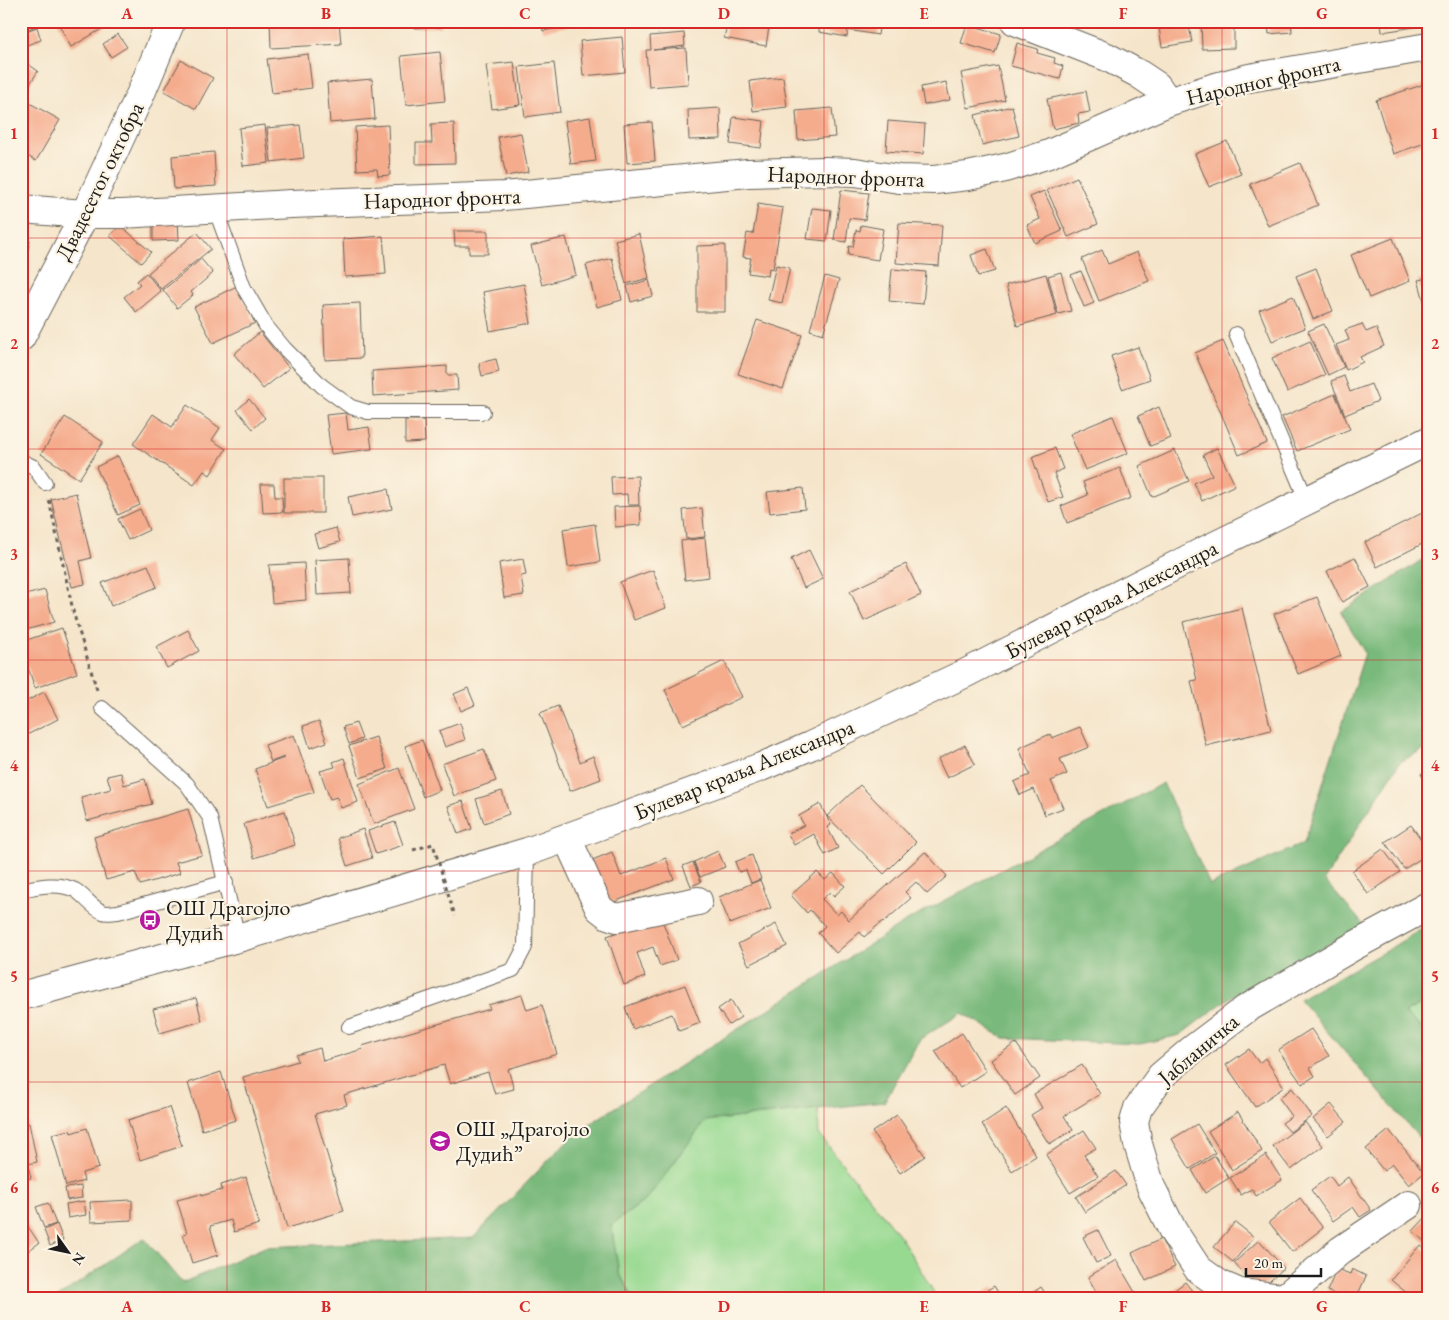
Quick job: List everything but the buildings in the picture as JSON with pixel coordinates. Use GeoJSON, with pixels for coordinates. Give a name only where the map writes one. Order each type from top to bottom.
{"type":"FeatureCollection","features":[{"type":"Feature","properties":{"kind":"street","name":"Двадесетог октобра"},"geometry":{"type":"LineString","coordinates":[[21,337],[86,214],[172,21]]}},
{"type":"Feature","properties":{"kind":"street"},"geometry":{"type":"LineString","coordinates":[[1015,21],[1107,56],[1157,86],[1168,102]]}},
{"type":"Feature","properties":{"kind":"street","name":"Народног фронта"},"geometry":{"type":"LineString","coordinates":[[21,209],[86,214],[122,214],[215,208],[504,196],[719,175],[788,171],[855,172],[898,178],[934,180],[968,176],[1005,168],[1049,154],[1168,102],[1248,78],[1428,47]]}},
{"type":"Feature","properties":{"kind":"street","name":"Булевар краља Александра"},"geometry":{"type":"LineString","coordinates":[[21,996],[238,938],[427,883],[527,852],[722,782],[810,746],[974,669],[1198,554],[1428,441]]}},
{"type":"Feature","properties":{"kind":"street"},"geometry":{"type":"LineString","coordinates":[[567,838],[599,908],[608,915],[617,918],[698,901]]}},
{"type":"Feature","properties":{"kind":"street","name":"Јабланичка"},"geometry":{"type":"LineString","coordinates":[[1288,1298],[1240,1293],[1219,1284],[1198,1269],[1174,1231],[1151,1187],[1138,1144],[1134,1122],[1138,1108],[1161,1076],[1246,1009],[1354,946],[1428,906]]}},
{"type":"Feature","properties":{"kind":"street"},"geometry":{"type":"LineString","coordinates":[[1288,1298],[1341,1250],[1408,1205]]}},
{"type":"Feature","properties":{"kind":"lane"},"geometry":{"type":"LineString","coordinates":[[215,208],[244,288],[266,326],[285,349],[322,386],[351,408],[368,412],[483,412]]}},
{"type":"Feature","properties":{"kind":"lane"},"geometry":{"type":"LineString","coordinates":[[1236,334],[1307,501]]}},
{"type":"Feature","properties":{"kind":"lane"},"geometry":{"type":"LineString","coordinates":[[21,460],[34,467],[45,483]]}},
{"type":"Feature","properties":{"kind":"lane"},"geometry":{"type":"LineString","coordinates":[[102,708],[187,784],[210,818],[238,938]]}},
{"type":"Feature","properties":{"kind":"lane"},"geometry":{"type":"LineString","coordinates":[[349,1027],[513,970],[525,947],[527,852]]}},
{"type":"Feature","properties":{"kind":"lane"},"geometry":{"type":"LineString","coordinates":[[21,890],[40,886],[59,886],[74,890],[97,909],[108,913],[118,912],[226,882]]}},
{"type":"Feature","properties":{"kind":"path"},"geometry":{"type":"LineString","coordinates":[[45,483],[74,615],[102,708]]}},
{"type":"Feature","properties":{"kind":"path"},"geometry":{"type":"LineString","coordinates":[[413,850],[433,844],[455,916]]}},
{"type":"Feature","properties":{"kind":"green space"},"geometry":{"type":"Polygon","coordinates":[[[1428,556],[1428,747],[1400,762],[1324,880],[1364,925],[1233,995],[1180,1035],[1140,1044],[1004,1038],[962,1013],[920,1039],[884,1102],[705,1121],[647,1199],[611,1225],[619,1273],[634,1299],[55,1299],[144,1238],[182,1283],[265,1247],[473,1238],[574,1134],[905,922],[1163,783],[1210,885],[1304,843],[1365,653],[1341,612],[1428,556]]]}},
{"type":"Feature","properties":{"kind":"green space"},"geometry":{"type":"Polygon","coordinates":[[[1428,925],[1428,1000],[1404,1013],[1428,1033],[1428,1145],[1421,1140],[1299,999],[1428,925]]]}},
{"type":"Feature","properties":{"kind":"green space"},"geometry":{"type":"Polygon","coordinates":[[[1428,1000],[1428,1033],[1404,1013],[1428,1000]]]}},
{"type":"Feature","properties":{"kind":"green space"},"geometry":{"type":"Polygon","coordinates":[[[818,1109],[819,1134],[901,1238],[938,1299],[634,1299],[619,1273],[611,1225],[647,1199],[705,1121],[818,1109]]]}},
{"type":"Feature","properties":{"kind":"place","name":"ОШ Драгојло Дудић"},"geometry":{"type":"Point","coordinates":[150,920]}},
{"type":"Feature","properties":{"kind":"place","name":"ОШ „Драгојло Дудић”"},"geometry":{"type":"Point","coordinates":[440,1141]}}]}
